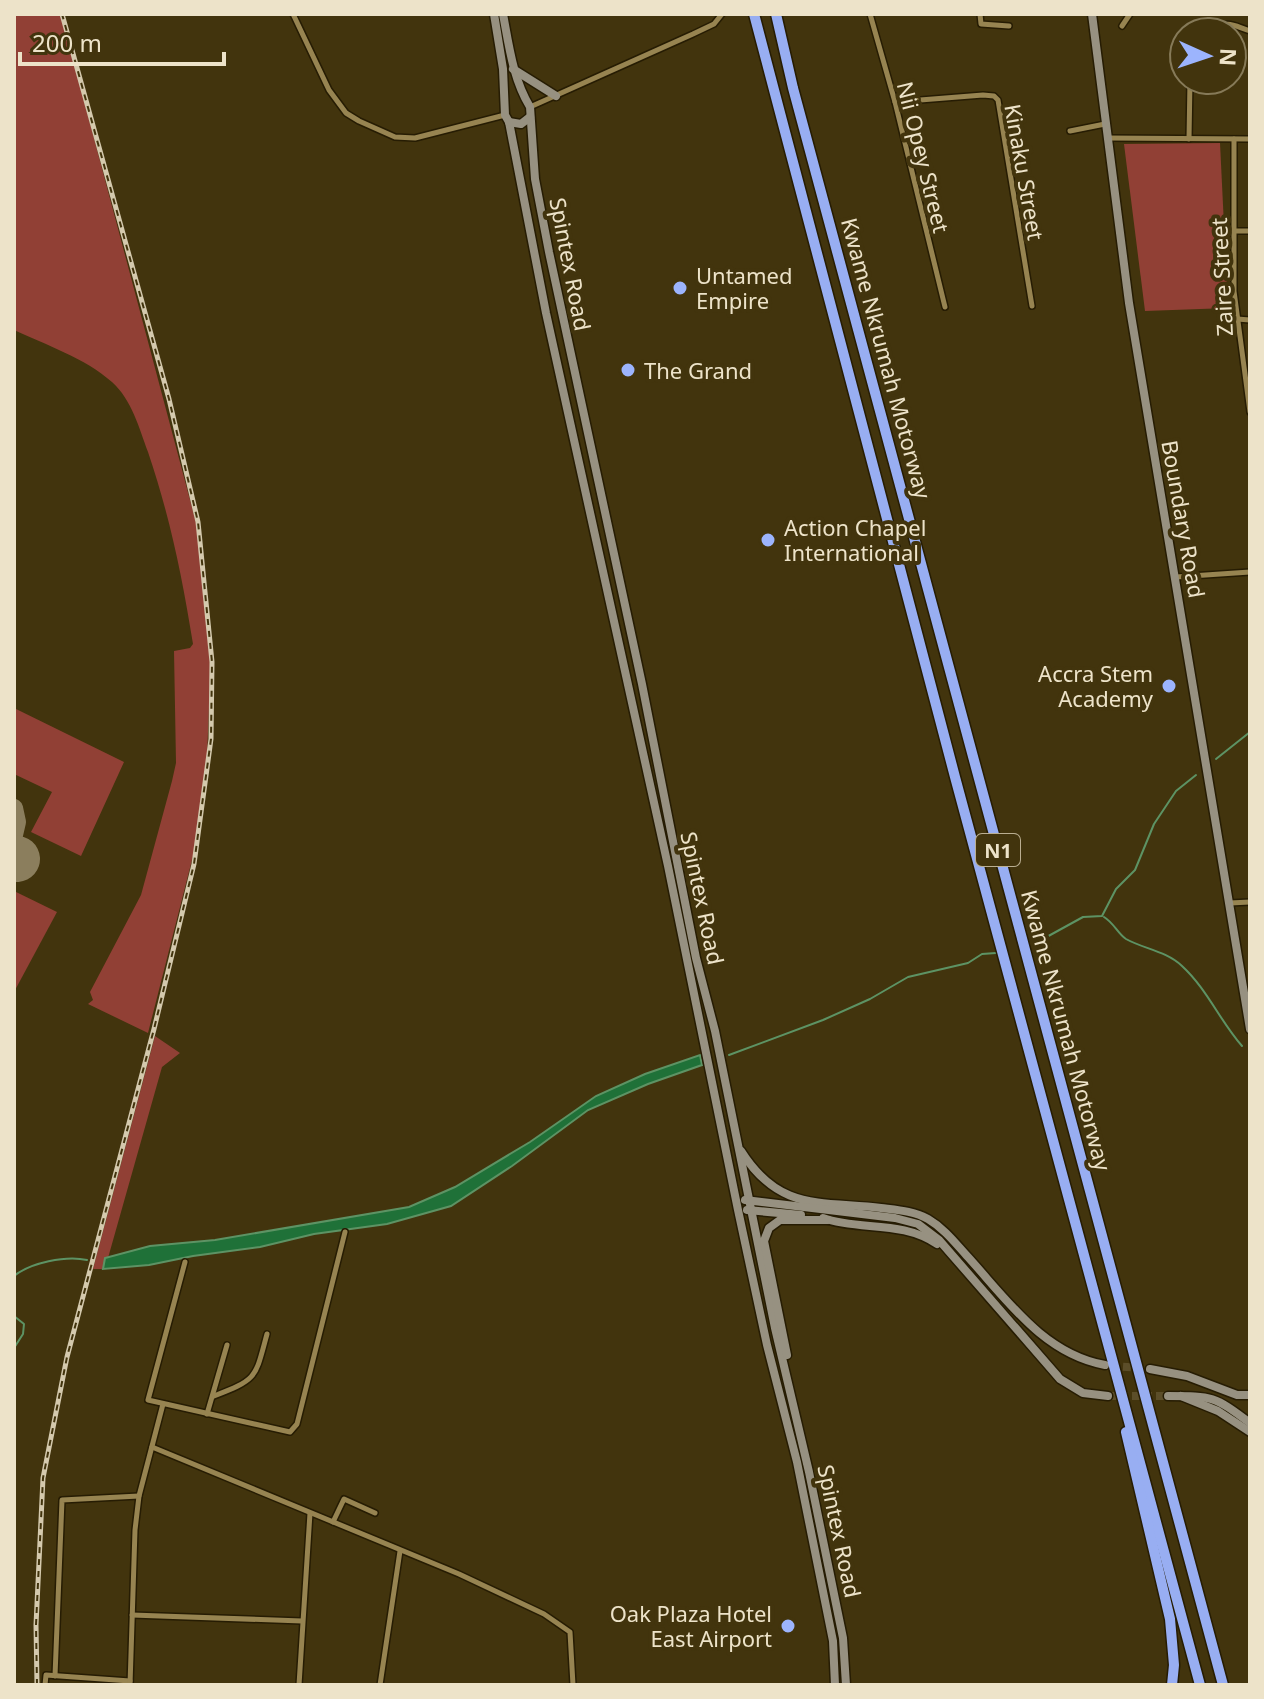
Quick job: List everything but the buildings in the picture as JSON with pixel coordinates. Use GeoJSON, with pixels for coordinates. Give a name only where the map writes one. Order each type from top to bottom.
{"type":"FeatureCollection","features":[{"type":"Feature","properties":{"kind":"highway","name":"Kwame Nkrumah Motorway"},"geometry":{"type":"LineString","coordinates":[[754,14],[1200,1685]]}},
{"type":"Feature","properties":{"kind":"highway","name":"Kwame Nkrumah Motorway"},"geometry":{"type":"LineString","coordinates":[[776,14],[797,102],[1223,1685]]}},
{"type":"Feature","properties":{"kind":"highway"},"geometry":{"type":"LineString","coordinates":[[1124,1406],[1128,1448],[1170,1619],[1174,1665],[1172,1685]]}},
{"type":"Feature","properties":{"kind":"main road","name":"Spintex Road"},"geometry":{"type":"LineString","coordinates":[[494,14],[507,114],[543,299],[668,866],[767,1345],[797,1462],[833,1641],[835,1685]]}},
{"type":"Feature","properties":{"kind":"main road","name":"Spintex Road"},"geometry":{"type":"LineString","coordinates":[[503,14],[513,69],[528,108],[535,179],[549,252],[749,1205],[809,1472],[840,1624],[846,1685]]}},
{"type":"Feature","properties":{"kind":"main road","name":"Boundary Road"},"geometry":{"type":"LineString","coordinates":[[1092,14],[1129,303],[1250,1029]]}},
{"type":"Feature","properties":{"kind":"main road"},"geometry":{"type":"LineString","coordinates":[[513,69],[556,96]]}},
{"type":"Feature","properties":{"kind":"main road"},"geometry":{"type":"LineString","coordinates":[[514,98],[528,108],[521,124],[507,114],[514,98]]}},
{"type":"Feature","properties":{"kind":"main road"},"geometry":{"type":"LineString","coordinates":[[738,1147],[761,1179],[791,1197],[907,1211],[929,1219],[950,1236],[1038,1334],[1082,1360],[1105,1365]]}},
{"type":"Feature","properties":{"kind":"main road"},"geometry":{"type":"LineString","coordinates":[[749,1205],[828,1220]]}},
{"type":"Feature","properties":{"kind":"main road"},"geometry":{"type":"LineString","coordinates":[[737,1206],[906,1220],[928,1230],[1060,1379],[1083,1393],[1108,1396]]}},
{"type":"Feature","properties":{"kind":"main road"},"geometry":{"type":"LineString","coordinates":[[789,1388],[787,1357],[764,1241],[765,1234],[780,1220],[828,1220],[901,1228],[925,1236],[947,1251]]}},
{"type":"Feature","properties":{"kind":"main road"},"geometry":{"type":"LineString","coordinates":[[982,1273],[982,1291]]}},
{"type":"Feature","properties":{"kind":"main road"},"geometry":{"type":"LineString","coordinates":[[1150,1369],[1187,1376],[1237,1395],[1250,1395]]}},
{"type":"Feature","properties":{"kind":"main road"},"geometry":{"type":"LineString","coordinates":[[1168,1396],[1203,1396],[1217,1400],[1250,1420]]}},
{"type":"Feature","properties":{"kind":"main road"},"geometry":{"type":"LineString","coordinates":[[1181,1396],[1218,1411],[1250,1432]]}},
{"type":"Feature","properties":{"kind":"street"},"geometry":{"type":"LineString","coordinates":[[293,14],[329,90],[346,113],[359,121],[406,139],[507,114]]}},
{"type":"Feature","properties":{"kind":"street"},"geometry":{"type":"LineString","coordinates":[[528,108],[714,24],[722,14]]}},
{"type":"Feature","properties":{"kind":"street","name":"Nii Opey Street"},"geometry":{"type":"LineString","coordinates":[[870,14],[945,307]]}},
{"type":"Feature","properties":{"kind":"street"},"geometry":{"type":"LineString","coordinates":[[980,14],[981,24],[1009,26]]}},
{"type":"Feature","properties":{"kind":"street"},"geometry":{"type":"LineString","coordinates":[[1122,26],[1130,14]]}},
{"type":"Feature","properties":{"kind":"street","name":"Kinaku Street"},"geometry":{"type":"LineString","coordinates":[[895,102],[983,95],[998,100],[1032,306]]}},
{"type":"Feature","properties":{"kind":"street"},"geometry":{"type":"LineString","coordinates":[[1189,139],[1190,96]]}},
{"type":"Feature","properties":{"kind":"street"},"geometry":{"type":"LineString","coordinates":[[1070,131],[1105,124]]}},
{"type":"Feature","properties":{"kind":"street"},"geometry":{"type":"LineString","coordinates":[[1107,138],[1250,139]]}},
{"type":"Feature","properties":{"kind":"street","name":"Zaire Street"},"geometry":{"type":"LineString","coordinates":[[1234,139],[1237,319],[1250,412]]}},
{"type":"Feature","properties":{"kind":"street"},"geometry":{"type":"LineString","coordinates":[[1234,231],[1250,231]]}},
{"type":"Feature","properties":{"kind":"street"},"geometry":{"type":"LineString","coordinates":[[1237,319],[1250,320]]}},
{"type":"Feature","properties":{"kind":"street"},"geometry":{"type":"LineString","coordinates":[[1176,577],[1250,572]]}},
{"type":"Feature","properties":{"kind":"street"},"geometry":{"type":"LineString","coordinates":[[1230,903],[1250,902]]}},
{"type":"Feature","properties":{"kind":"street"},"geometry":{"type":"LineString","coordinates":[[185,1262],[148,1400],[285,1433],[295,1428],[345,1232]]}},
{"type":"Feature","properties":{"kind":"street"},"geometry":{"type":"LineString","coordinates":[[214,1396],[246,1383],[256,1373],[267,1334]]}},
{"type":"Feature","properties":{"kind":"street"},"geometry":{"type":"LineString","coordinates":[[207,1414],[227,1345]]}},
{"type":"Feature","properties":{"kind":"street"},"geometry":{"type":"LineString","coordinates":[[45,1685],[45,1676],[130,1683],[139,1496],[163,1404]]}},
{"type":"Feature","properties":{"kind":"street"},"geometry":{"type":"LineString","coordinates":[[152,1447],[516,1600],[568,1628],[573,1685]]}},
{"type":"Feature","properties":{"kind":"street"},"geometry":{"type":"LineString","coordinates":[[55,1676],[62,1500],[139,1496]]}},
{"type":"Feature","properties":{"kind":"street"},"geometry":{"type":"LineString","coordinates":[[333,1522],[344,1499],[375,1513]]}},
{"type":"Feature","properties":{"kind":"street"},"geometry":{"type":"LineString","coordinates":[[299,1685],[310,1513]]}},
{"type":"Feature","properties":{"kind":"street"},"geometry":{"type":"LineString","coordinates":[[380,1685],[400,1551]]}},
{"type":"Feature","properties":{"kind":"street"},"geometry":{"type":"LineString","coordinates":[[132,1615],[302,1621]]}},
{"type":"Feature","properties":{"kind":"shaded area"},"geometry":{"type":"Polygon","coordinates":[[[14,14],[61,14],[198,530],[209,610],[211,658],[206,781],[193,856],[148,1033],[88,1004],[93,1000],[90,992],[141,895],[176,763],[174,651],[190,648],[193,644],[169,523],[148,452],[130,406],[119,389],[101,373],[14,330],[14,14]]]}},
{"type":"Feature","properties":{"kind":"shaded area"},"geometry":{"type":"Polygon","coordinates":[[[1220,143],[1228,308],[1145,311],[1124,144],[1220,143]]]}},
{"type":"Feature","properties":{"kind":"shaded area"},"geometry":{"type":"Polygon","coordinates":[[[14,708],[124,762],[81,856],[31,832],[52,792],[14,774],[14,708]]]}},
{"type":"Feature","properties":{"kind":"shaded area"},"geometry":{"type":"Polygon","coordinates":[[[14,891],[57,912],[14,992],[14,891]]]}},
{"type":"Feature","properties":{"kind":"shaded area"},"geometry":{"type":"Polygon","coordinates":[[[155,1036],[180,1053],[162,1067],[108,1258],[103,1269],[93,1269],[155,1036]]]}},
{"type":"Feature","properties":{"kind":"shaded area"},"geometry":{"type":"Polygon","coordinates":[[[700,1055],[702,1065],[588,1110],[451,1206],[387,1224],[314,1234],[260,1247],[149,1265],[103,1269],[105,1258],[150,1246],[215,1240],[409,1207],[455,1187],[530,1142],[596,1096],[645,1074],[700,1055]]]}},
{"type":"Feature","properties":{"kind":"waterway"},"geometry":{"type":"LineString","coordinates":[[1216,759],[1250,732]]}},
{"type":"Feature","properties":{"kind":"waterway"},"geometry":{"type":"LineString","coordinates":[[1043,939],[1083,917],[1102,916],[1116,889],[1135,870],[1154,824],[1176,791],[1196,775]]}},
{"type":"Feature","properties":{"kind":"waterway"},"geometry":{"type":"LineString","coordinates":[[1104,917],[1126,939],[1169,957],[1182,966],[1242,1046]]}},
{"type":"Feature","properties":{"kind":"waterway"},"geometry":{"type":"LineString","coordinates":[[729,1055],[823,1020],[870,999],[908,977],[968,963],[982,954],[996,953]]}},
{"type":"Feature","properties":{"kind":"waterway"},"geometry":{"type":"LineString","coordinates":[[14,1276],[49,1261],[87,1260]]}},
{"type":"Feature","properties":{"kind":"waterway"},"geometry":{"type":"LineString","coordinates":[[14,1316],[24,1324],[23,1334],[14,1348]]}},
{"type":"Feature","properties":{"kind":"taxiway"},"geometry":{"type":"LineString","coordinates":[[14,808],[17,822],[14,835]]}},
{"type":"Feature","properties":{"kind":"tunnel"},"geometry":{"type":"LineString","coordinates":[[1111,1366],[1142,1368]]}},
{"type":"Feature","properties":{"kind":"tunnel"},"geometry":{"type":"LineString","coordinates":[[1108,1396],[1168,1396]]}},
{"type":"Feature","properties":{"kind":"railway"},"geometry":{"type":"LineString","coordinates":[[37,1685],[36,1625],[43,1478],[67,1357],[154,1029],[194,864],[211,739],[212,662],[198,522],[169,399],[62,14]]}},
{"type":"Feature","properties":{"kind":"place","name":"Untamed Empire"},"geometry":{"type":"Point","coordinates":[680,288]}},
{"type":"Feature","properties":{"kind":"place","name":"The Grand"},"geometry":{"type":"Point","coordinates":[628,370]}},
{"type":"Feature","properties":{"kind":"place","name":"Action Chapel International"},"geometry":{"type":"Point","coordinates":[768,540]}},
{"type":"Feature","properties":{"kind":"place","name":"Accra Stem Academy"},"geometry":{"type":"Point","coordinates":[1169,686]}},
{"type":"Feature","properties":{"kind":"place","name":"Oak Plaza Hotel East Airport"},"geometry":{"type":"Point","coordinates":[788,1626]}}]}
